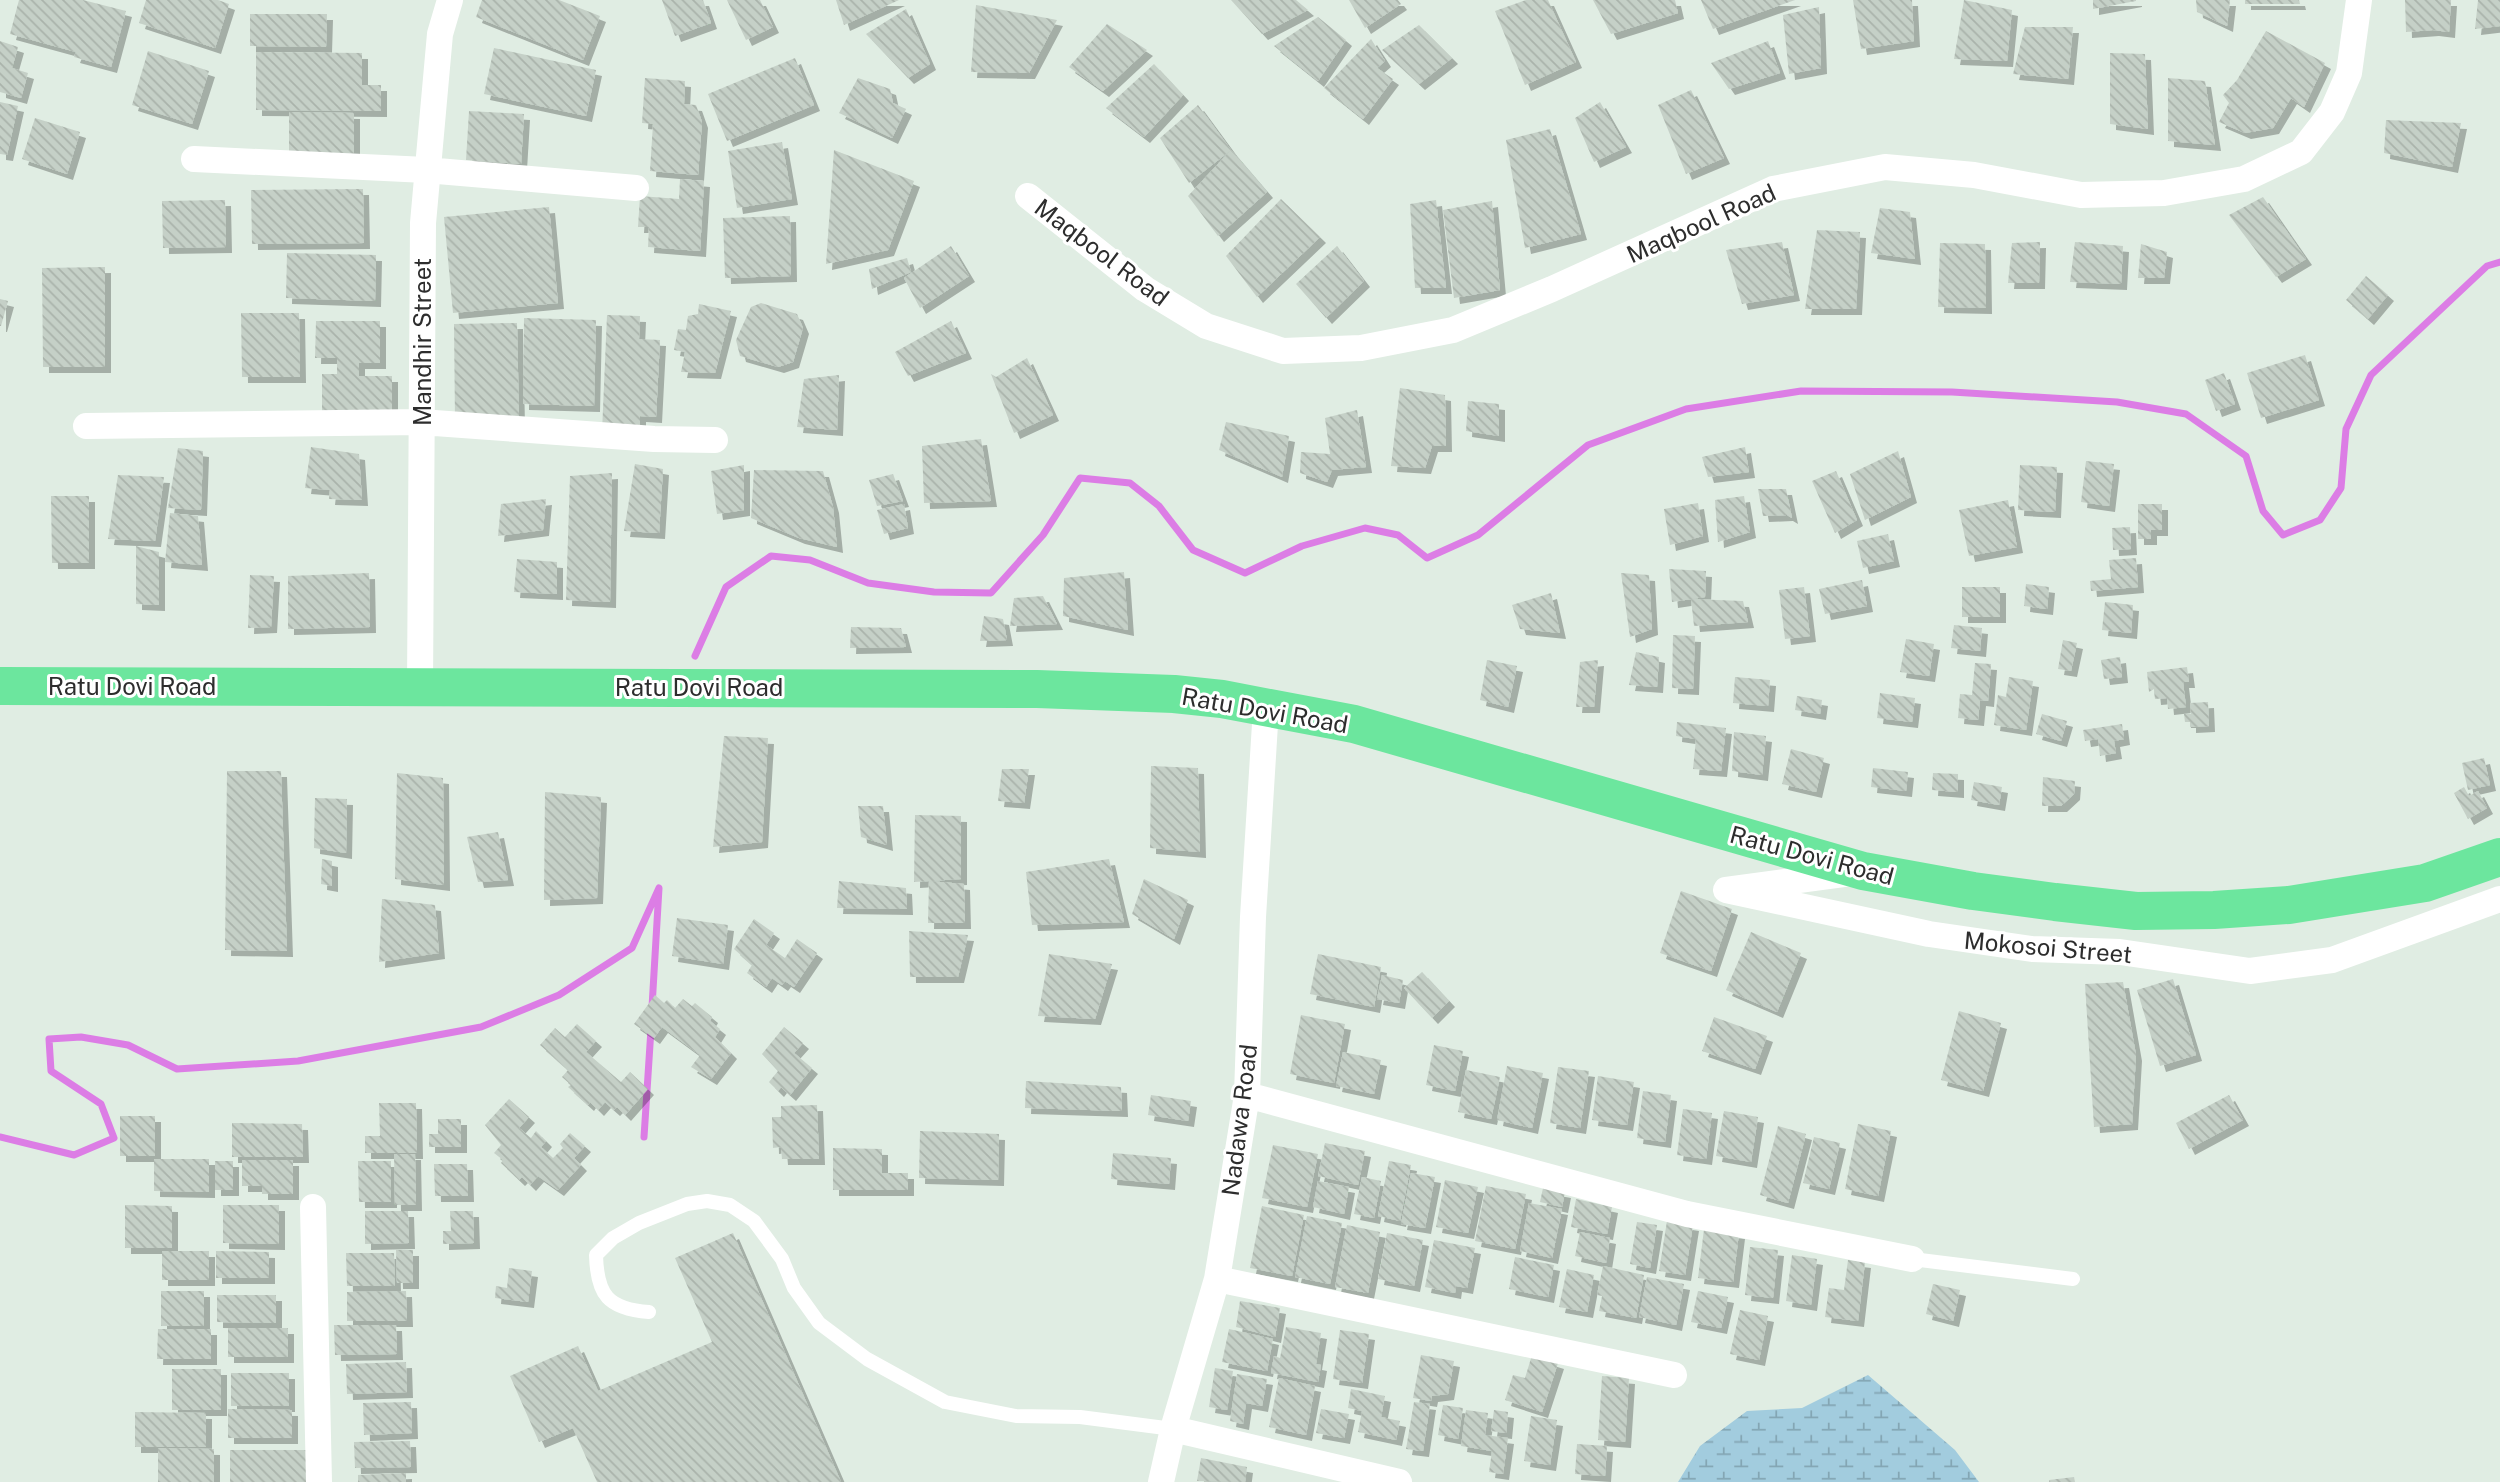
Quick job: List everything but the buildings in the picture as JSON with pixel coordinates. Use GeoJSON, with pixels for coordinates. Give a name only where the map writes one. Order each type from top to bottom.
{"type":"FeatureCollection","features":[{"type":"Feature","properties":{"kind":"main road","name":"Ratu Dovi Road"},"geometry":{"type":"LineString","coordinates":[[0,686],[1037,689],[1174,694],[1222,699],[1354,724],[1863,872],[1973,891],[2136,911],[2289,905],[2426,883],[2500,857]]}},
{"type":"Feature","properties":{"kind":"street","name":"Mandhir Street"},"geometry":{"type":"LineString","coordinates":[[421,686],[423,223],[440,34],[450,0]]}},
{"type":"Feature","properties":{"kind":"street","name":"Maqbool Road"},"geometry":{"type":"LineString","coordinates":[[1028,196],[1145,289],[1206,326],[1283,351],[1361,348],[1452,330],[1552,289],[1773,188],[1885,167],[1975,175],[2081,195],[2164,193],[2244,179],[2301,152],[2332,113],[2349,73],[2358,0]]}},
{"type":"Feature","properties":{"kind":"street"},"geometry":{"type":"LineString","coordinates":[[194,159],[426,170],[636,188]]}},
{"type":"Feature","properties":{"kind":"street"},"geometry":{"type":"LineString","coordinates":[[86,426],[421,422],[654,439],[715,440]]}},
{"type":"Feature","properties":{"kind":"street","name":"Nadawa Road"},"geometry":{"type":"LineString","coordinates":[[1161,1482],[1173,1429],[1217,1279],[1247,1095],[1253,917],[1266,708]]}},
{"type":"Feature","properties":{"kind":"street","name":"Mokosoi Street"},"geometry":{"type":"LineString","coordinates":[[1863,872],[1726,890],[1929,934],[2032,949],[2120,952],[2250,971],[2332,960],[2500,900]]}},
{"type":"Feature","properties":{"kind":"street"},"geometry":{"type":"LineString","coordinates":[[1247,1095],[1687,1214],[1912,1259]]}},
{"type":"Feature","properties":{"kind":"street"},"geometry":{"type":"LineString","coordinates":[[313,1207],[318,1482]]}},
{"type":"Feature","properties":{"kind":"street"},"geometry":{"type":"LineString","coordinates":[[1217,1279],[1674,1375]]}},
{"type":"Feature","properties":{"kind":"street"},"geometry":{"type":"LineString","coordinates":[[1173,1429],[1399,1482]]}},
{"type":"Feature","properties":{"kind":"lane"},"geometry":{"type":"LineString","coordinates":[[649,1312],[623,1308],[608,1299],[597,1278],[596,1255],[613,1238],[639,1223],[687,1204],[707,1201],[730,1205],[754,1221],[782,1259],[794,1288],[819,1322],[867,1359],[945,1402],[1016,1416],[1080,1417],[1173,1429]]}},
{"type":"Feature","properties":{"kind":"lane"},"geometry":{"type":"LineString","coordinates":[[1912,1259],[2073,1279]]}},
{"type":"Feature","properties":{"kind":"green space"},"geometry":{"type":"Polygon","coordinates":[[[1868,1375],[1955,1450],[1979,1482],[1678,1482],[1700,1446],[1747,1411],[1802,1408],[1868,1375]]]}},
{"type":"Feature","properties":{"kind":"waterway"},"geometry":{"type":"LineString","coordinates":[[695,656],[726,587],[771,556],[810,560],[868,583],[934,592],[991,593],[1043,535],[1080,478],[1130,483],[1159,506],[1193,550],[1245,573],[1302,546],[1365,528],[1398,535],[1427,558],[1478,535],[1588,445],[1686,409],[1801,391],[1952,392],[2117,402],[2186,414],[2246,456],[2263,511],[2283,535],[2320,520],[2341,488],[2346,429],[2371,375],[2487,266],[2500,262]]}},
{"type":"Feature","properties":{"kind":"waterway"},"geometry":{"type":"LineString","coordinates":[[0,1137],[74,1155],[114,1138],[101,1104],[51,1071],[49,1039],[81,1037],[128,1045],[177,1069],[298,1061],[481,1027],[559,995],[632,948],[659,888],[652,1007]]}},
{"type":"Feature","properties":{"kind":"waterway"},"geometry":{"type":"LineString","coordinates":[[644,1137],[651,1029]]}}]}
